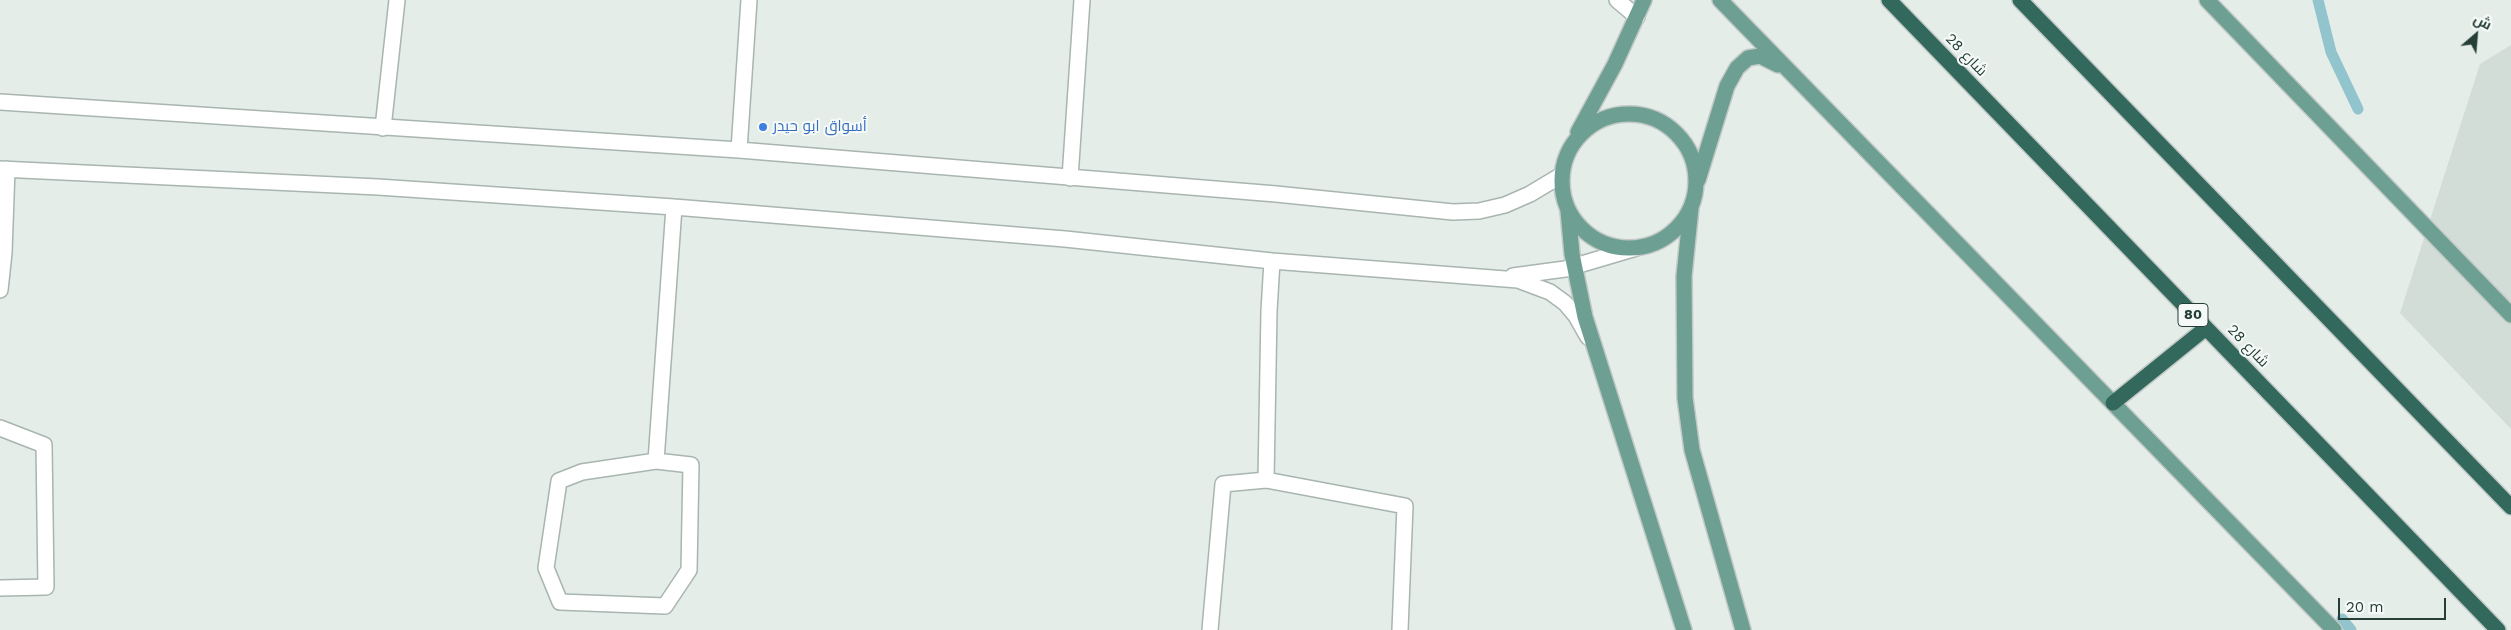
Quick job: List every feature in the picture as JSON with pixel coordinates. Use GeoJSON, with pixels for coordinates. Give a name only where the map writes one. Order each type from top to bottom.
{"type":"FeatureCollection","features":[{"type":"Feature","properties":{"kind":"highway","name":"شارع 28"},"geometry":{"type":"LineString","coordinates":[[1889,0],[2498,630]]}},
{"type":"Feature","properties":{"kind":"highway"},"geometry":{"type":"LineString","coordinates":[[2020,0],[2511,507]]}},
{"type":"Feature","properties":{"kind":"highway"},"geometry":{"type":"LineString","coordinates":[[2113,403],[2206,328]]}},
{"type":"Feature","properties":{"kind":"main road"},"geometry":{"type":"LineString","coordinates":[[1644,0],[1615,64],[1564,159],[1560,176],[1562,194],[1568,210],[1580,228],[1596,240],[1616,247],[1636,248],[1659,242],[1678,227],[1691,208]]}},
{"type":"Feature","properties":{"kind":"main road"},"geometry":{"type":"LineString","coordinates":[[1720,0],[2334,630]]}},
{"type":"Feature","properties":{"kind":"main road"},"geometry":{"type":"LineString","coordinates":[[2208,0],[2511,315]]}},
{"type":"Feature","properties":{"kind":"main road"},"geometry":{"type":"LineString","coordinates":[[1743,630],[1692,450],[1685,398],[1684,276],[1691,208],[1727,86],[1737,68],[1748,58],[1760,56],[1775,62],[1808,90]]}},
{"type":"Feature","properties":{"kind":"main road"},"geometry":{"type":"LineString","coordinates":[[1571,144],[1584,129],[1601,118],[1641,114],[1660,120],[1676,132],[1688,148],[1695,167],[1696,187]]}},
{"type":"Feature","properties":{"kind":"main road"},"geometry":{"type":"LineString","coordinates":[[1568,210],[1575,266],[1585,317],[1684,630]]}},
{"type":"Feature","properties":{"kind":"street"},"geometry":{"type":"LineString","coordinates":[[383,128],[397,0]]}},
{"type":"Feature","properties":{"kind":"street"},"geometry":{"type":"LineString","coordinates":[[739,150],[749,0]]}},
{"type":"Feature","properties":{"kind":"street"},"geometry":{"type":"LineString","coordinates":[[1070,178],[1082,0]]}},
{"type":"Feature","properties":{"kind":"street"},"geometry":{"type":"LineString","coordinates":[[1617,0],[1637,17]]}},
{"type":"Feature","properties":{"kind":"street"},"geometry":{"type":"LineString","coordinates":[[0,102],[739,150],[1266,193],[1453,212],[1480,211],[1506,205],[1530,194],[1560,176]]}},
{"type":"Feature","properties":{"kind":"street"},"geometry":{"type":"LineString","coordinates":[[0,290],[4,253],[4,169],[378,187],[674,207],[1065,239],[1272,261],[1518,280],[1550,292],[1565,303],[1576,316],[1595,349]]}},
{"type":"Feature","properties":{"kind":"street"},"geometry":{"type":"LineString","coordinates":[[656,461],[674,207]]}},
{"type":"Feature","properties":{"kind":"street"},"geometry":{"type":"LineString","coordinates":[[1466,277],[1518,276],[1575,266],[1636,248]]}},
{"type":"Feature","properties":{"kind":"street"},"geometry":{"type":"LineString","coordinates":[[1266,480],[1269,311],[1272,261]]}},
{"type":"Feature","properties":{"kind":"street"},"geometry":{"type":"LineString","coordinates":[[0,428],[44,444],[46,587],[0,588]]}},
{"type":"Feature","properties":{"kind":"street"},"geometry":{"type":"LineString","coordinates":[[656,461],[691,465],[689,570],[665,606],[560,602],[546,568],[559,482],[582,472],[656,461]]}},
{"type":"Feature","properties":{"kind":"street"},"geometry":{"type":"LineString","coordinates":[[1210,630],[1223,484],[1266,480],[1405,506],[1400,630]]}},
{"type":"Feature","properties":{"kind":"shaded area"},"geometry":{"type":"Polygon","coordinates":[[[2511,45],[2511,429],[2400,313],[2480,64],[2511,45]]]}},
{"type":"Feature","properties":{"kind":"waterway"},"geometry":{"type":"LineString","coordinates":[[2318,0],[2331,52],[2358,109]]}},
{"type":"Feature","properties":{"kind":"waterway"},"geometry":{"type":"LineString","coordinates":[[2342,619],[2351,630]]}},
{"type":"Feature","properties":{"kind":"place","name":"أسواق ابو حيدر"},"geometry":{"type":"Point","coordinates":[763,127]}}]}
